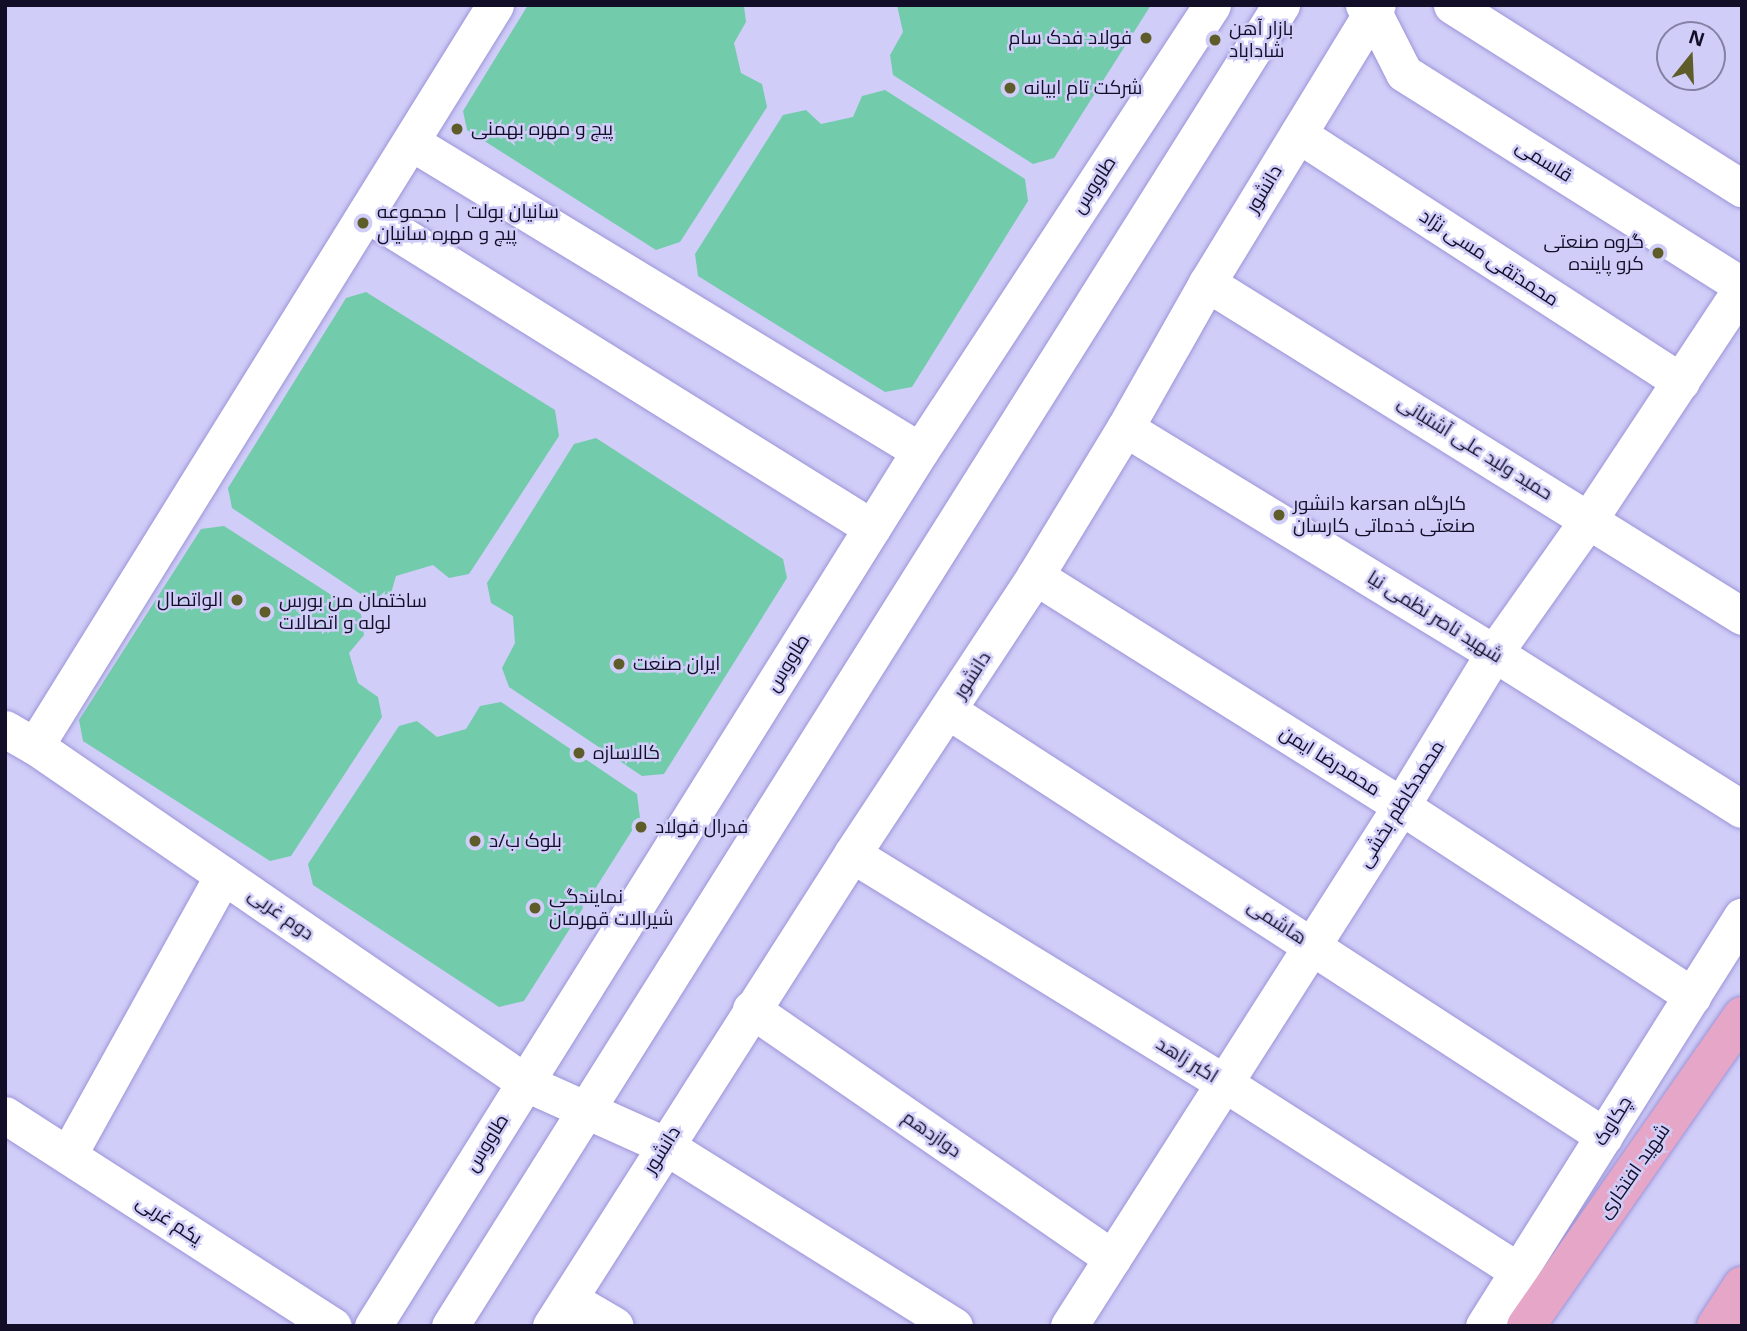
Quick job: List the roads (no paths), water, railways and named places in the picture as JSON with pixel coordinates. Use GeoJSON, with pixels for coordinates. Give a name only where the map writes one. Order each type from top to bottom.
{"type":"FeatureCollection","features":[{"type":"Feature","properties":{"kind":"main road","name":"شهید افتخاری"},"geometry":{"type":"LineString","coordinates":[[1526,1326],[1742,1016]]}},
{"type":"Feature","properties":{"kind":"main road"},"geometry":{"type":"LineString","coordinates":[[1716,1326],[1742,1286]]}},
{"type":"Feature","properties":{"kind":"street"},"geometry":{"type":"LineString","coordinates":[[20,737],[366,213],[495,5]]}},
{"type":"Feature","properties":{"kind":"street","name":"طاووس"},"geometry":{"type":"LineString","coordinates":[[373,1326],[920,451],[1212,5]]}},
{"type":"Feature","properties":{"kind":"street"},"geometry":{"type":"LineString","coordinates":[[450,1326],[684,950],[1281,5]]}},
{"type":"Feature","properties":{"kind":"street"},"geometry":{"type":"LineString","coordinates":[[1452,5],[1742,188]]}},
{"type":"Feature","properties":{"kind":"street","name":"دانشور"},"geometry":{"type":"LineString","coordinates":[[560,1312],[751,1009],[1035,576],[1125,428],[1207,283],[1378,7]]}},
{"type":"Feature","properties":{"kind":"street","name":"قاسمی"},"geometry":{"type":"LineString","coordinates":[[1378,7],[1404,73],[1742,287]]}},
{"type":"Feature","properties":{"kind":"street","name":"محمدتقی مسی نژاد"},"geometry":{"type":"LineString","coordinates":[[1298,134],[1681,382]]}},
{"type":"Feature","properties":{"kind":"street"},"geometry":{"type":"LineString","coordinates":[[411,142],[920,451]]}},
{"type":"Feature","properties":{"kind":"street"},"geometry":{"type":"LineString","coordinates":[[366,213],[872,528]]}},
{"type":"Feature","properties":{"kind":"street","name":"حمید ولید علی آشتیانی"},"geometry":{"type":"LineString","coordinates":[[1207,283],[1742,616]]}},
{"type":"Feature","properties":{"kind":"street","name":"محمدکاظم بخشی"},"geometry":{"type":"LineString","coordinates":[[1069,1326],[1401,806],[1494,653],[1589,519],[1742,287]]}},
{"type":"Feature","properties":{"kind":"street","name":"شهید ناصر نظمی نیا"},"geometry":{"type":"LineString","coordinates":[[1125,428],[1494,653],[1742,809]]}},
{"type":"Feature","properties":{"kind":"street","name":"محمدرضا ایمن"},"geometry":{"type":"LineString","coordinates":[[1035,576],[1401,806],[1692,996]]}},
{"type":"Feature","properties":{"kind":"street","name":"هاشمی"},"geometry":{"type":"LineString","coordinates":[[949,710],[1604,1136]]}},
{"type":"Feature","properties":{"kind":"street","name":"دوم غربی"},"geometry":{"type":"LineString","coordinates":[[20,737],[526,1083],[664,1145],[954,1326]]}},
{"type":"Feature","properties":{"kind":"street","name":"اکبر زاهد"},"geometry":{"type":"LineString","coordinates":[[852,854],[1224,1083],[1518,1271]]}},
{"type":"Feature","properties":{"kind":"street"},"geometry":{"type":"LineString","coordinates":[[68,1156],[223,875]]}},
{"type":"Feature","properties":{"kind":"street","name":"چکاوک"},"geometry":{"type":"LineString","coordinates":[[1484,1326],[1742,917]]}},
{"type":"Feature","properties":{"kind":"street","name":"دوازدهم"},"geometry":{"type":"LineString","coordinates":[[751,1009],[1112,1258]]}},
{"type":"Feature","properties":{"kind":"street","name":"یکم غربی"},"geometry":{"type":"LineString","coordinates":[[5,1115],[333,1326]]}},
{"type":"Feature","properties":{"kind":"street"},"geometry":{"type":"LineString","coordinates":[[560,1312],[615,1326]]}},
{"type":"Feature","properties":{"kind":"place","name":"فولاد فدک سام"},"geometry":{"type":"Point","coordinates":[1146,38]}},
{"type":"Feature","properties":{"kind":"place","name":"بازار آهن شاداباد"},"geometry":{"type":"Point","coordinates":[1215,40]}},
{"type":"Feature","properties":{"kind":"place","name":"شرکت تام ابیانه"},"geometry":{"type":"Point","coordinates":[1010,88]}},
{"type":"Feature","properties":{"kind":"place","name":"پیچ و مهره بهمنی"},"geometry":{"type":"Point","coordinates":[457,129]}},
{"type":"Feature","properties":{"kind":"place","name":"سانیان بولت | مجموعه پیچ و مهره سانیان"},"geometry":{"type":"Point","coordinates":[363,223]}},
{"type":"Feature","properties":{"kind":"place","name":"گروه صنعتی کرو پاینده"},"geometry":{"type":"Point","coordinates":[1658,253]}},
{"type":"Feature","properties":{"kind":"place","name":"دانشور karsan کارگاه صنعتی خدماتی کارسان"},"geometry":{"type":"Point","coordinates":[1279,515]}},
{"type":"Feature","properties":{"kind":"place","name":"الواتصال"},"geometry":{"type":"Point","coordinates":[237,600]}},
{"type":"Feature","properties":{"kind":"place","name":"ساختمان من بورس لوله و اتصالات"},"geometry":{"type":"Point","coordinates":[265,612]}},
{"type":"Feature","properties":{"kind":"place","name":"ايران صنعت"},"geometry":{"type":"Point","coordinates":[619,664]}},
{"type":"Feature","properties":{"kind":"place","name":"کالاسازه"},"geometry":{"type":"Point","coordinates":[579,753]}},
{"type":"Feature","properties":{"kind":"place","name":"فدرال فولاد"},"geometry":{"type":"Point","coordinates":[641,827]}},
{"type":"Feature","properties":{"kind":"place","name":"بلوک ب/د"},"geometry":{"type":"Point","coordinates":[475,841]}},
{"type":"Feature","properties":{"kind":"place","name":"نمایندگی شیرالات قهرمان"},"geometry":{"type":"Point","coordinates":[535,908]}}]}
